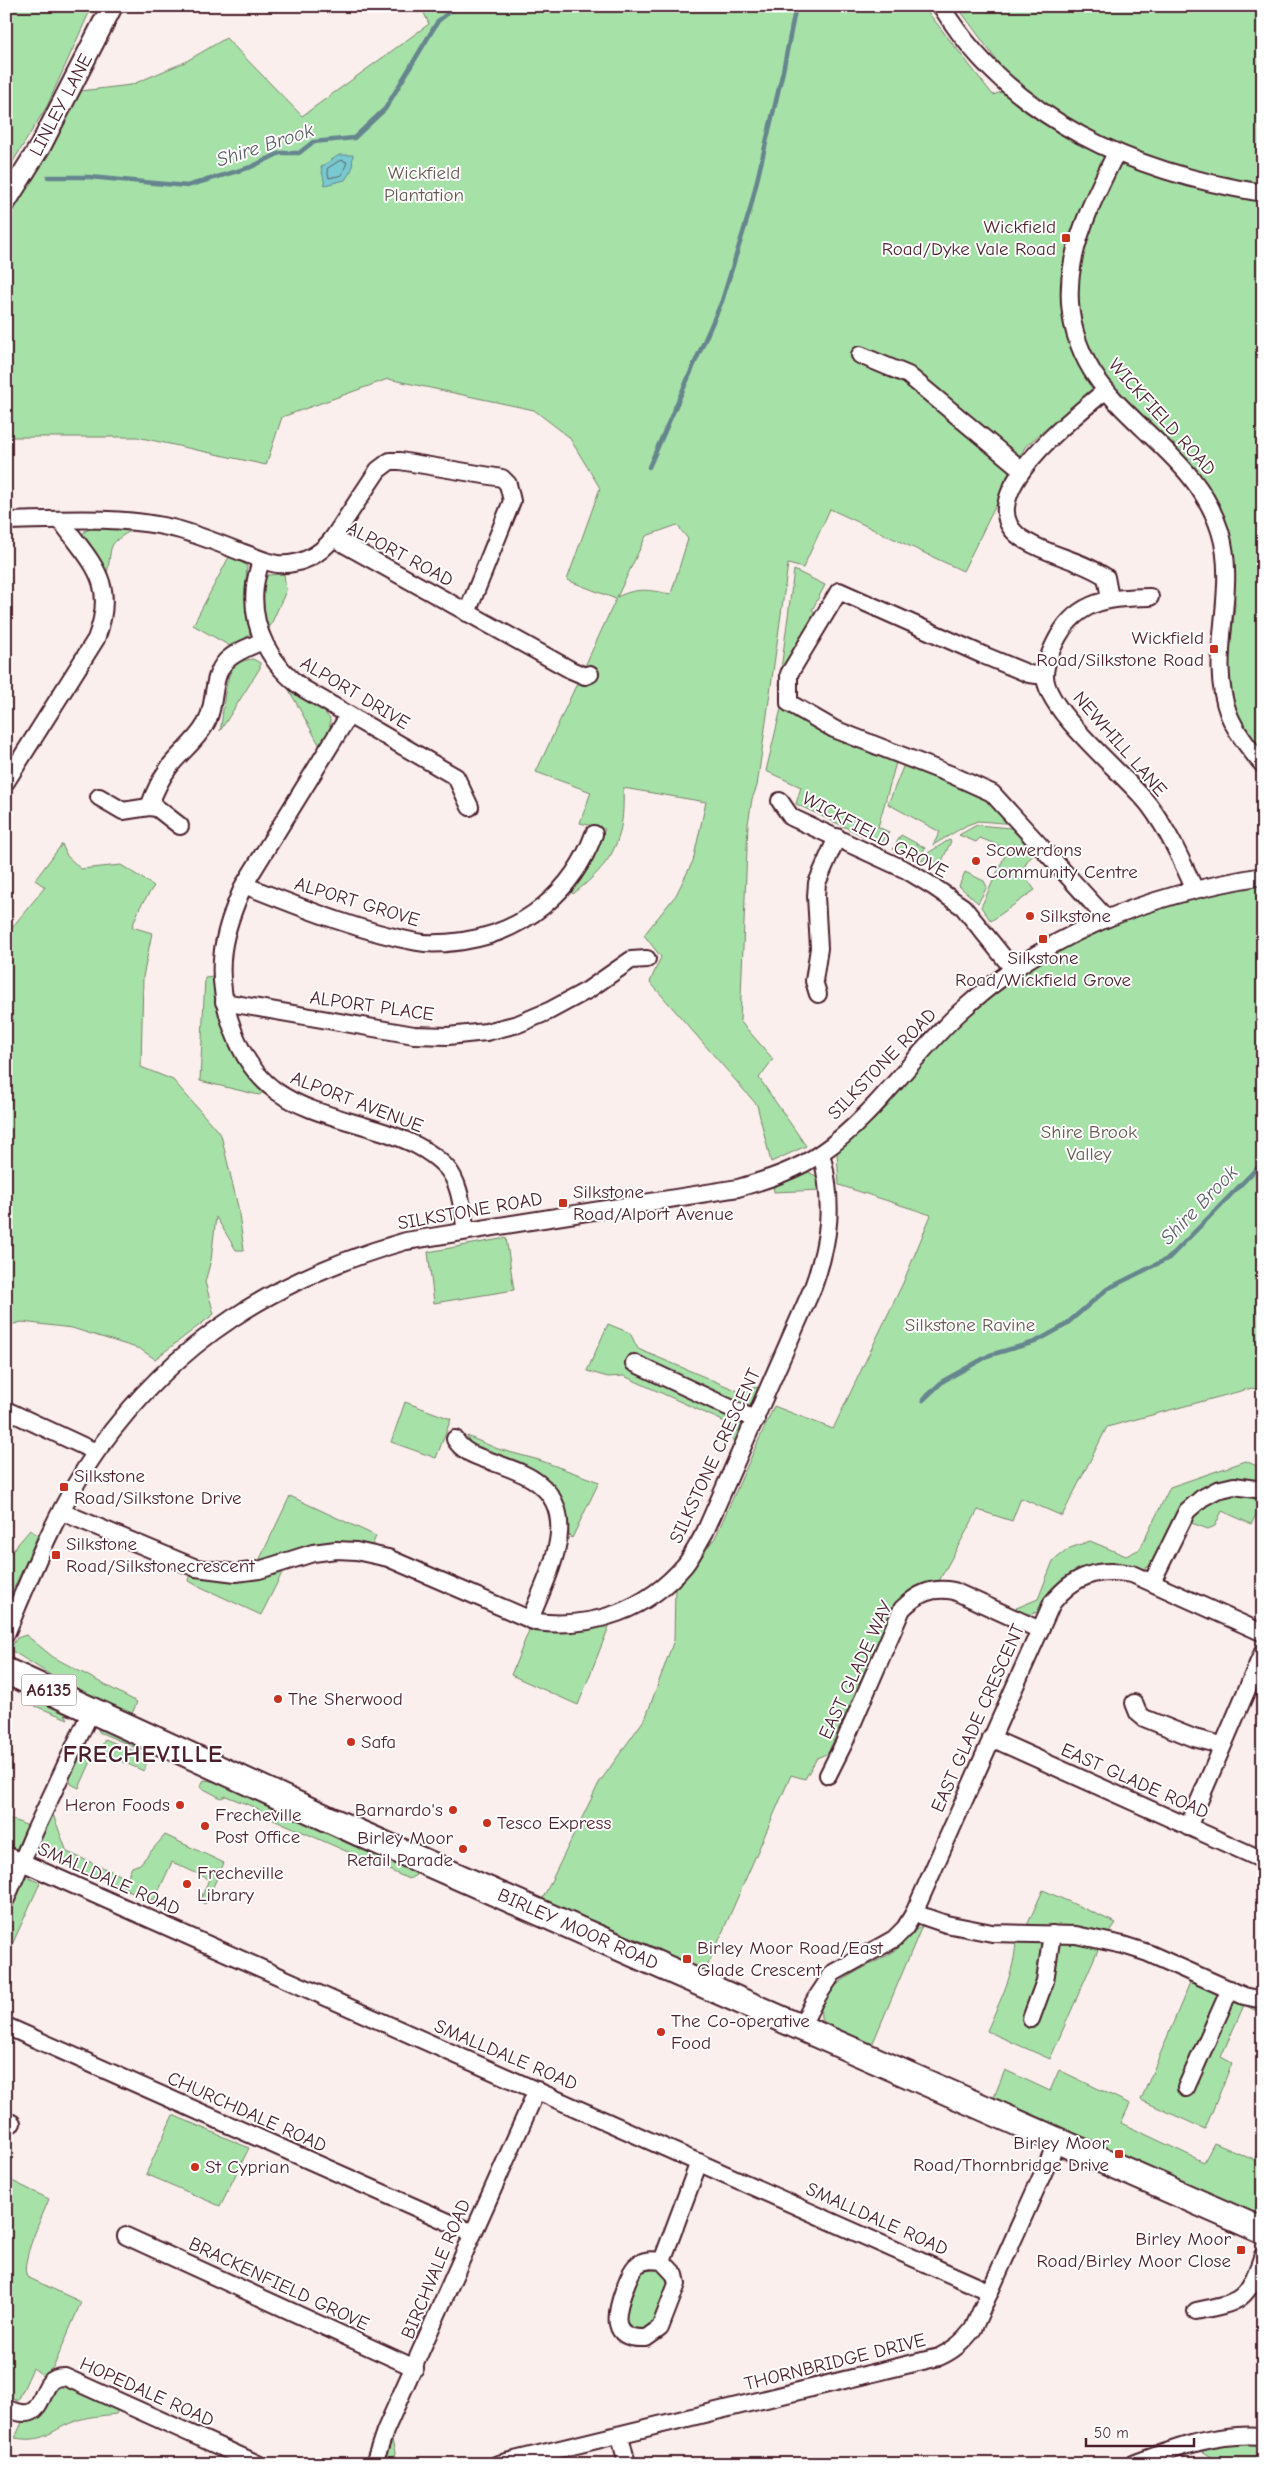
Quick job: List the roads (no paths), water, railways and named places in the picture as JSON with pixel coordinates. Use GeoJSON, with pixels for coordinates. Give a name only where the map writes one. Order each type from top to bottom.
{"type":"FeatureCollection","features":[{"type":"Feature","properties":{"kind":"main road","name":"BIRLEY MOOR ROAD"},"geometry":{"type":"LineString","coordinates":[[6,1671],[343,1826],[801,2026],[1057,2142],[1152,2180],[1263,2231]]}},
{"type":"Feature","properties":{"kind":"street","name":"LINLEY LANE"},"geometry":{"type":"LineString","coordinates":[[6,202],[41,145],[112,6]]}},
{"type":"Feature","properties":{"kind":"street"},"geometry":{"type":"LineString","coordinates":[[941,6],[956,31],[986,65],[1019,96],[1045,115],[1116,153],[1184,177],[1263,193]]}},
{"type":"Feature","properties":{"kind":"street","name":"WICKFIELD ROAD"},"geometry":{"type":"LineString","coordinates":[[1116,153],[1085,217],[1072,258],[1069,277],[1070,297],[1077,338],[1083,356],[1106,390],[1189,474],[1207,498],[1215,516],[1221,534],[1227,571],[1222,667],[1224,695],[1229,714],[1237,732],[1263,765]]}},
{"type":"Feature","properties":{"kind":"street"},"geometry":{"type":"LineString","coordinates":[[860,355],[908,375],[1021,469]]}},
{"type":"Feature","properties":{"kind":"street"},"geometry":{"type":"LineString","coordinates":[[1106,390],[1064,425],[1021,469],[1008,500],[1007,516],[1012,528],[1025,541],[1094,569],[1106,577],[1110,598]]}},
{"type":"Feature","properties":{"kind":"street"},"geometry":{"type":"LineString","coordinates":[[333,538],[378,470],[390,461],[428,465],[502,478],[508,484],[512,501],[467,613]]}},
{"type":"Feature","properties":{"kind":"street","name":"ALPORT ROAD"},"geometry":{"type":"LineString","coordinates":[[7,523],[111,520],[178,529],[208,538],[262,560],[277,564],[303,560],[324,549],[333,538],[574,672],[585,676],[590,674]]}},
{"type":"Feature","properties":{"kind":"street"},"geometry":{"type":"LineString","coordinates":[[6,782],[96,638],[102,624],[104,609],[101,581],[85,551],[60,521]]}},
{"type":"Feature","properties":{"kind":"street","name":"ALPORT DRIVE"},"geometry":{"type":"LineString","coordinates":[[262,560],[255,586],[255,605],[258,626],[263,641],[276,665],[289,678],[456,777],[470,807]]}},
{"type":"Feature","properties":{"kind":"street"},"geometry":{"type":"LineString","coordinates":[[1106,918],[992,793],[834,730],[789,703],[789,674],[838,590],[983,655],[1029,674],[1045,676],[1050,652],[1065,625],[1086,607],[1110,598],[1150,597]]}},
{"type":"Feature","properties":{"kind":"street"},"geometry":{"type":"LineString","coordinates":[[149,806],[153,794],[170,766],[206,725],[213,706],[219,671],[233,655],[263,641]]}},
{"type":"Feature","properties":{"kind":"street","name":"NEWHILL LANE"},"geometry":{"type":"LineString","coordinates":[[1045,676],[1048,687],[1067,717],[1147,803],[1160,821],[1194,888]]}},
{"type":"Feature","properties":{"kind":"street","name":"ALPORT AVENUE"},"geometry":{"type":"LineString","coordinates":[[350,714],[244,885],[226,928],[221,977],[224,1002],[242,1053],[262,1081],[277,1094],[295,1103],[405,1139],[436,1156],[448,1169],[456,1182],[466,1231]]}},
{"type":"Feature","properties":{"kind":"street"},"geometry":{"type":"LineString","coordinates":[[99,797],[123,811],[149,806],[157,808],[180,826]]}},
{"type":"Feature","properties":{"kind":"street","name":"WICKFIELD GROVE"},"geometry":{"type":"LineString","coordinates":[[780,801],[791,816],[906,870],[963,907],[1013,969]]}},
{"type":"Feature","properties":{"kind":"street","name":"ALPORT GROVE"},"geometry":{"type":"LineString","coordinates":[[244,885],[376,932],[418,942],[454,942],[474,939],[507,929],[525,920],[541,908],[560,892],[574,874],[594,834]]}},
{"type":"Feature","properties":{"kind":"street"},"geometry":{"type":"LineString","coordinates":[[818,994],[814,981],[819,948],[817,889],[824,866],[837,837]]}},
{"type":"Feature","properties":{"kind":"street","name":"SILKSTONE ROAD"},"geometry":{"type":"LineString","coordinates":[[6,1634],[26,1585],[62,1512],[96,1452],[142,1395],[176,1361],[242,1310],[283,1287],[367,1252],[406,1242],[738,1188],[782,1173],[822,1153],[870,1111],[941,1029],[1013,969],[1075,932],[1131,908],[1194,888],[1263,876]]}},
{"type":"Feature","properties":{"kind":"street","name":"ALPORT PLACE"},"geometry":{"type":"LineString","coordinates":[[224,1002],[414,1035],[448,1036],[476,1033],[518,1024],[550,1012],[588,990],[631,960],[647,959]]}},
{"type":"Feature","properties":{"kind":"street","name":"SILKSTONE CRESCENT"},"geometry":{"type":"LineString","coordinates":[[62,1512],[196,1568],[217,1572],[236,1573],[259,1570],[314,1553],[336,1550],[388,1558],[530,1620],[569,1624],[612,1616],[651,1596],[686,1563],[705,1532],[756,1420],[825,1255],[830,1201],[828,1177],[822,1153]]}},
{"type":"Feature","properties":{"kind":"street"},"geometry":{"type":"LineString","coordinates":[[634,1363],[756,1420]]}},
{"type":"Feature","properties":{"kind":"street"},"geometry":{"type":"LineString","coordinates":[[6,1410],[96,1452]]}},
{"type":"Feature","properties":{"kind":"street"},"geometry":{"type":"LineString","coordinates":[[455,1439],[465,1451],[526,1475],[539,1483],[550,1495],[558,1510],[562,1524],[560,1540],[530,1620]]}},
{"type":"Feature","properties":{"kind":"street"},"geometry":{"type":"LineString","coordinates":[[1152,1582],[1187,1511],[1202,1498],[1218,1490],[1234,1486],[1263,1490]]}},
{"type":"Feature","properties":{"kind":"street","name":"EAST GLADE CRESCENT"},"geometry":{"type":"LineString","coordinates":[[801,2026],[833,1973],[894,1938],[905,1928],[914,1913],[1052,1603],[1063,1588],[1080,1578],[1096,1573],[1114,1571],[1132,1574],[1263,1633]]}},
{"type":"Feature","properties":{"kind":"street","name":"EAST GLADE WAY"},"geometry":{"type":"LineString","coordinates":[[828,1775],[844,1743],[902,1609],[913,1597],[940,1588],[954,1591],[1040,1630]]}},
{"type":"Feature","properties":{"kind":"street"},"geometry":{"type":"LineString","coordinates":[[1188,1827],[1221,1745],[1263,1652]]}},
{"type":"Feature","properties":{"kind":"street"},"geometry":{"type":"LineString","coordinates":[[1134,1704],[1138,1713],[1144,1718],[1194,1738],[1221,1745]]}},
{"type":"Feature","properties":{"kind":"street"},"geometry":{"type":"LineString","coordinates":[[6,1899],[92,1709]]}},
{"type":"Feature","properties":{"kind":"street","name":"EAST GLADE ROAD"},"geometry":{"type":"LineString","coordinates":[[991,1738],[1263,1860]]}},
{"type":"Feature","properties":{"kind":"street","name":"SMALLDALE ROAD"},"geometry":{"type":"LineString","coordinates":[[6,1856],[990,2292]]}},
{"type":"Feature","properties":{"kind":"street"},"geometry":{"type":"LineString","coordinates":[[914,1913],[946,1924],[992,1933],[1076,1935],[1123,1944],[1244,1996],[1263,2000]]}},
{"type":"Feature","properties":{"kind":"street"},"geometry":{"type":"LineString","coordinates":[[1031,2019],[1045,1981],[1052,1934]]}},
{"type":"Feature","properties":{"kind":"street"},"geometry":{"type":"LineString","coordinates":[[1186,2088],[1230,1990]]}},
{"type":"Feature","properties":{"kind":"street","name":"CHURCHDALE ROAD"},"geometry":{"type":"LineString","coordinates":[[6,2026],[473,2233]]}},
{"type":"Feature","properties":{"kind":"street","name":"BIRCHVALE ROAD"},"geometry":{"type":"LineString","coordinates":[[374,2464],[385,2432],[537,2090]]}},
{"type":"Feature","properties":{"kind":"street","name":"THORNBRIDGE DRIVE"},"geometry":{"type":"LineString","coordinates":[[498,2464],[940,2357],[963,2342],[973,2329],[1057,2142]]}},
{"type":"Feature","properties":{"kind":"street"},"geometry":{"type":"LineString","coordinates":[[662,2261],[699,2162]]}},
{"type":"Feature","properties":{"kind":"street","name":"BRACKENFIELD GROVE"},"geometry":{"type":"LineString","coordinates":[[126,2236],[415,2368]]}},
{"type":"Feature","properties":{"kind":"street"},"geometry":{"type":"LineString","coordinates":[[1196,2310],[1224,2306],[1235,2302],[1245,2294],[1263,2255]]}},
{"type":"Feature","properties":{"kind":"street"},"geometry":{"type":"LineString","coordinates":[[644,2261],[662,2261],[672,2271],[677,2284],[660,2328],[646,2338],[629,2337],[623,2333],[616,2320],[617,2310],[631,2272],[644,2261]]}},
{"type":"Feature","properties":{"kind":"street","name":"HOPEDALE ROAD"},"geometry":{"type":"LineString","coordinates":[[6,2408],[23,2415],[31,2413],[37,2409],[49,2383],[59,2377],[65,2377],[258,2464]]}},
{"type":"Feature","properties":{"kind":"street"},"geometry":{"type":"LineString","coordinates":[[620,2436],[627,2464]]}},
{"type":"Feature","properties":{"kind":"street"},"geometry":{"type":"LineString","coordinates":[[1133,2464],[1151,2461],[1220,2436],[1263,2436]]}},
{"type":"Feature","properties":{"kind":"water"},"geometry":{"type":"Polygon","coordinates":[[[339,155],[353,155],[352,169],[345,180],[325,185],[321,167],[339,155]]]}},
{"type":"Feature","properties":{"kind":"waterway","name":"Shire Brook"},"geometry":{"type":"LineString","coordinates":[[48,177],[89,177],[187,186],[251,167],[280,153],[299,153],[313,142],[354,138],[385,109],[438,21],[457,6]]}},
{"type":"Feature","properties":{"kind":"waterway"},"geometry":{"type":"LineString","coordinates":[[649,467],[722,301],[750,210],[783,71],[796,6]]}},
{"type":"Feature","properties":{"kind":"waterway","name":"Shire Brook"},"geometry":{"type":"LineString","coordinates":[[923,1400],[943,1381],[990,1355],[1035,1342],[1064,1326],[1107,1289],[1169,1258],[1263,1162]]}},
{"type":"Feature","properties":{"kind":"place","name":"Wickfield Road/Dyke Vale Road"},"geometry":{"type":"Point","coordinates":[1066,238]}},
{"type":"Feature","properties":{"kind":"place","name":"Wickfield Road/Silkstone Road"},"geometry":{"type":"Point","coordinates":[1214,649]}},
{"type":"Feature","properties":{"kind":"place","name":"Scowerdons Community Centre"},"geometry":{"type":"Point","coordinates":[976,861]}},
{"type":"Feature","properties":{"kind":"place","name":"Silkstone"},"geometry":{"type":"Point","coordinates":[1030,916]}},
{"type":"Feature","properties":{"kind":"place","name":"Silkstone Road/Wickfield Grove"},"geometry":{"type":"Point","coordinates":[1043,939]}},
{"type":"Feature","properties":{"kind":"place","name":"Silkstone Road/Alport Avenue"},"geometry":{"type":"Point","coordinates":[563,1203]}},
{"type":"Feature","properties":{"kind":"place","name":"Silkstone Road/Silkstone Drive"},"geometry":{"type":"Point","coordinates":[64,1487]}},
{"type":"Feature","properties":{"kind":"place","name":"Silkstone Road/Silkstonecrescent"},"geometry":{"type":"Point","coordinates":[56,1555]}},
{"type":"Feature","properties":{"kind":"place","name":"The Sherwood"},"geometry":{"type":"Point","coordinates":[278,1699]}},
{"type":"Feature","properties":{"kind":"place","name":"Safa"},"geometry":{"type":"Point","coordinates":[351,1742]}},
{"type":"Feature","properties":{"kind":"place","name":"Heron Foods"},"geometry":{"type":"Point","coordinates":[180,1805]}},
{"type":"Feature","properties":{"kind":"place","name":"Barnardo's"},"geometry":{"type":"Point","coordinates":[453,1810]}},
{"type":"Feature","properties":{"kind":"place","name":"Tesco Express"},"geometry":{"type":"Point","coordinates":[487,1823]}},
{"type":"Feature","properties":{"kind":"place","name":"Frecheville Post Office"},"geometry":{"type":"Point","coordinates":[205,1826]}},
{"type":"Feature","properties":{"kind":"place","name":"Birley Moor Retail Parade"},"geometry":{"type":"Point","coordinates":[463,1849]}},
{"type":"Feature","properties":{"kind":"place","name":"Frecheville Library"},"geometry":{"type":"Point","coordinates":[187,1884]}},
{"type":"Feature","properties":{"kind":"place","name":"Birley Moor Road/East Glade Crescent"},"geometry":{"type":"Point","coordinates":[687,1959]}},
{"type":"Feature","properties":{"kind":"place","name":"The Co-operative Food"},"geometry":{"type":"Point","coordinates":[661,2032]}},
{"type":"Feature","properties":{"kind":"place","name":"Birley Moor Road/Thornbridge Drive"},"geometry":{"type":"Point","coordinates":[1119,2154]}},
{"type":"Feature","properties":{"kind":"place","name":"St Cyprian"},"geometry":{"type":"Point","coordinates":[195,2167]}},
{"type":"Feature","properties":{"kind":"place","name":"Birley Moor Road/Birley Moor Close"},"geometry":{"type":"Point","coordinates":[1241,2250]}},
{"type":"Feature","properties":{"kind":"district","name":"FRECHEVILLE"},"geometry":{"type":"Point","coordinates":[143,1754]}},
{"type":"Feature","properties":{"kind":"park label","name":"Wickfield Plantation"},"geometry":{"type":"Point","coordinates":[424,184]}},
{"type":"Feature","properties":{"kind":"park label","name":"Shire Brook Valley"},"geometry":{"type":"Point","coordinates":[1089,1143]}},
{"type":"Feature","properties":{"kind":"park label","name":"Silkstone Ravine"},"geometry":{"type":"Point","coordinates":[970,1325]}}]}
